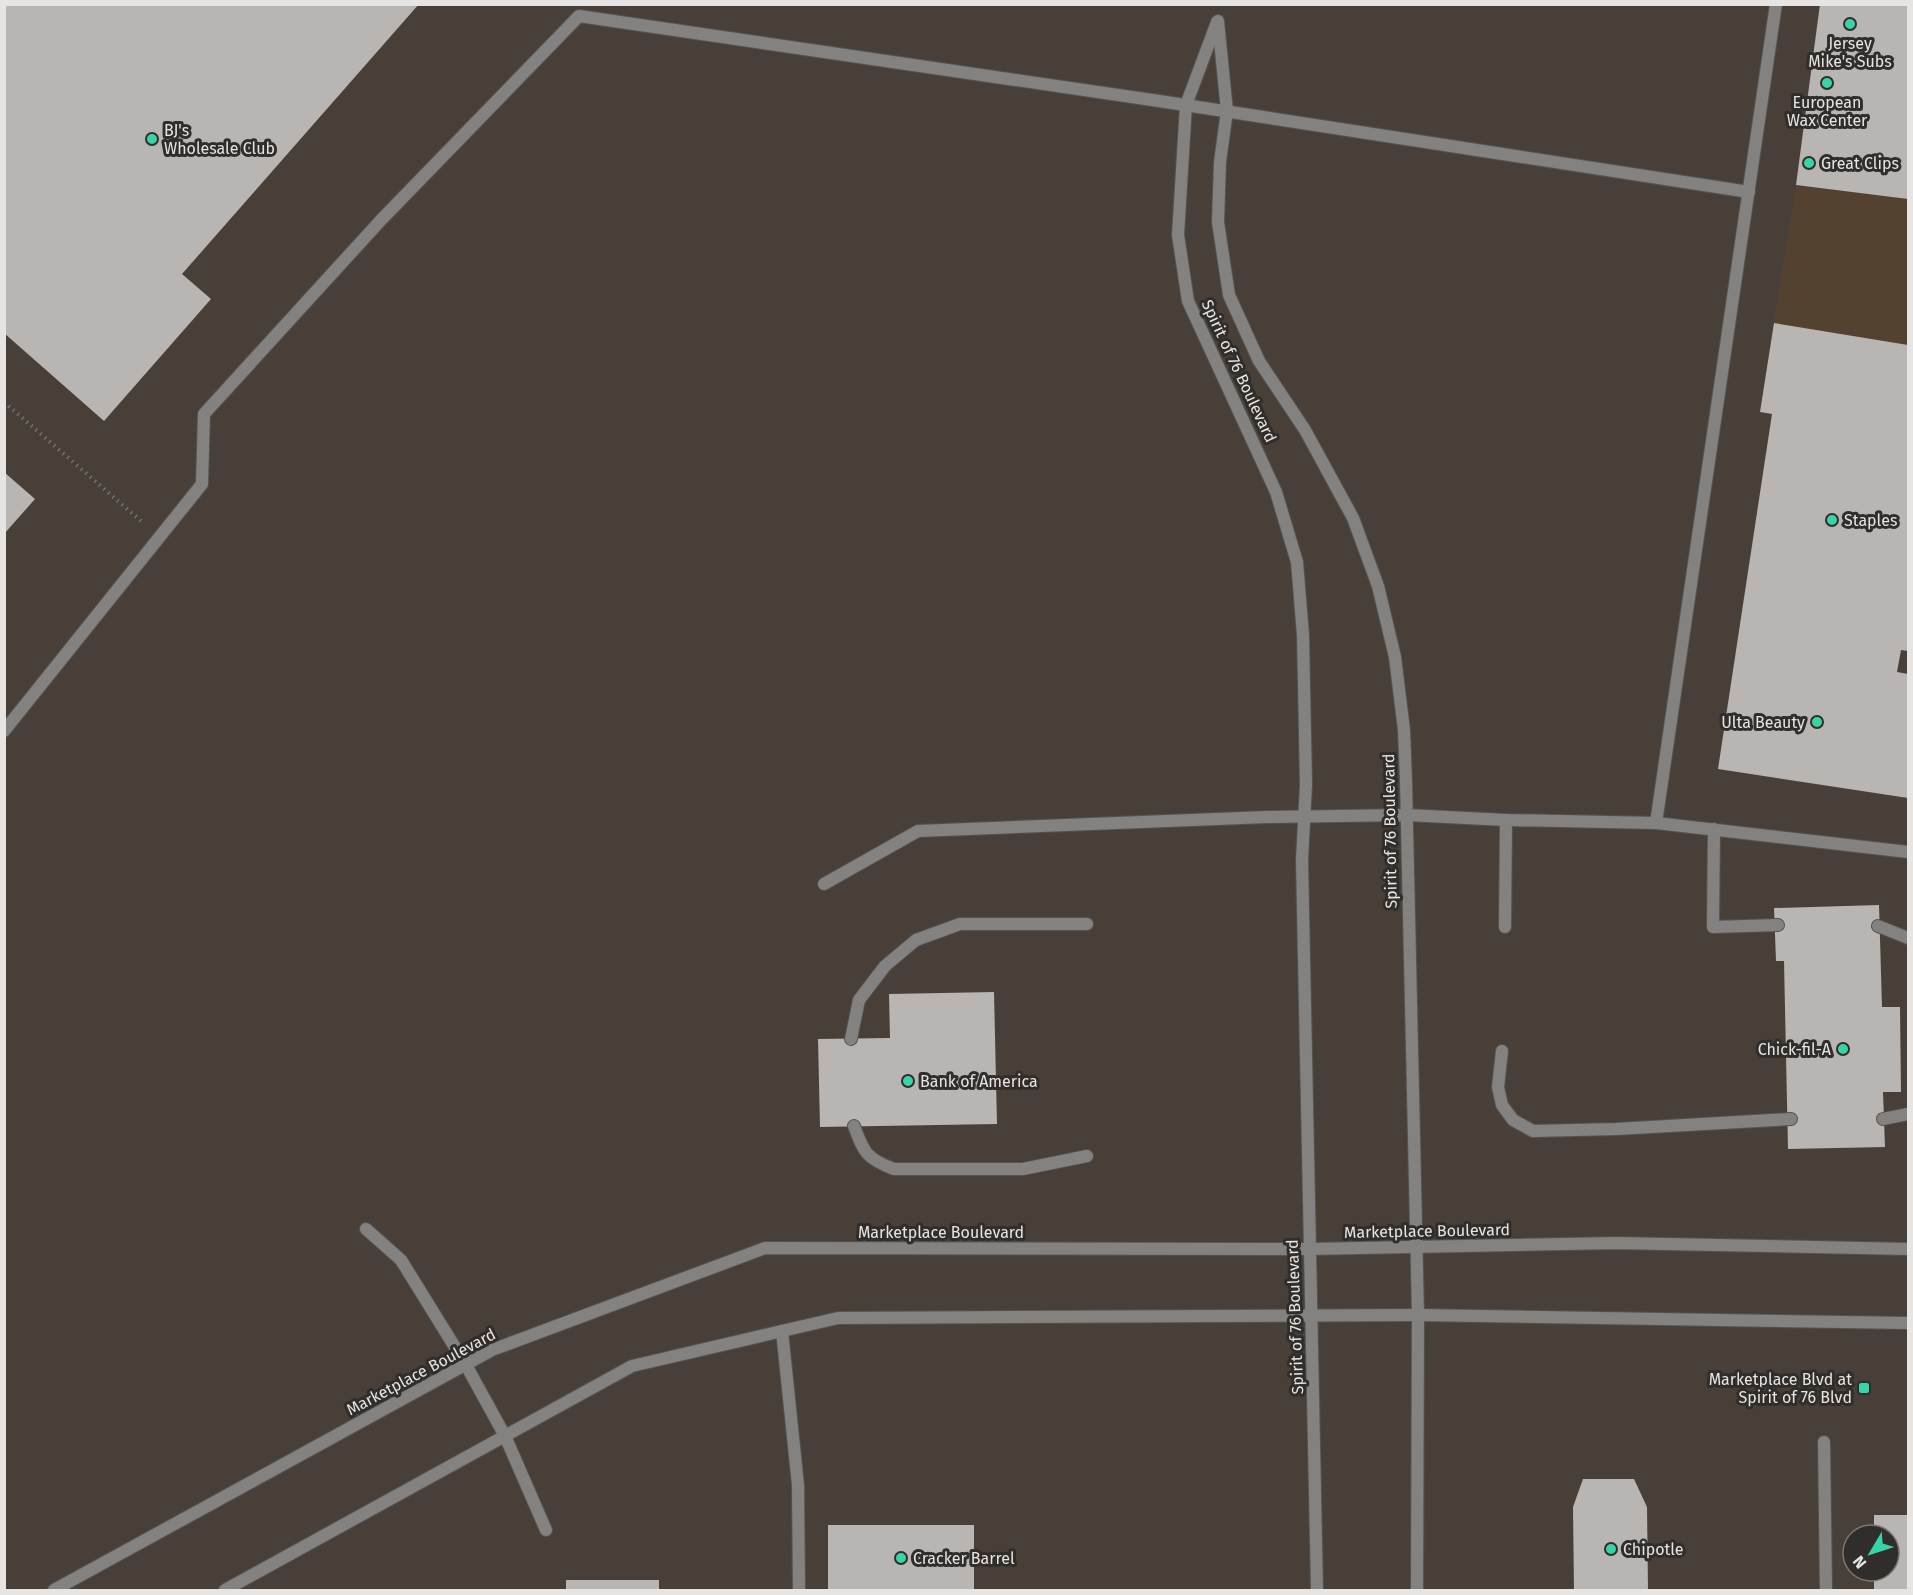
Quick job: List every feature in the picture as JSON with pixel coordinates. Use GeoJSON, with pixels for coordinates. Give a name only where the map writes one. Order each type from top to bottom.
{"type":"FeatureCollection","features":[{"type":"Feature","properties":{"kind":"street"},"geometry":{"type":"LineString","coordinates":[[1656,822],[1776,4]]}},
{"type":"Feature","properties":{"kind":"street"},"geometry":{"type":"LineString","coordinates":[[4,731],[202,484],[204,414],[381,220],[579,16],[1227,111],[1749,192]]}},
{"type":"Feature","properties":{"kind":"street","name":"Spirit of 76 Boulevard"},"geometry":{"type":"LineString","coordinates":[[1317,1590],[1302,860],[1306,784],[1303,634],[1297,562],[1276,492],[1188,301],[1178,235],[1186,105],[1218,21],[1227,111],[1220,162],[1218,222],[1229,295],[1259,362],[1305,430],[1353,518],[1378,586],[1396,668],[1404,730],[1418,1315],[1417,1590]]}},
{"type":"Feature","properties":{"kind":"street"},"geometry":{"type":"LineString","coordinates":[[824,884],[918,831],[1304,816],[1407,815],[1506,820],[1656,822],[1908,852]]}},
{"type":"Feature","properties":{"kind":"street"},"geometry":{"type":"LineString","coordinates":[[1505,927],[1506,820]]}},
{"type":"Feature","properties":{"kind":"street"},"geometry":{"type":"LineString","coordinates":[[1714,829],[1713,927],[1778,925]]}},
{"type":"Feature","properties":{"kind":"street"},"geometry":{"type":"LineString","coordinates":[[851,1039],[859,1000],[885,966],[916,940],[960,924],[1087,924]]}},
{"type":"Feature","properties":{"kind":"street"},"geometry":{"type":"LineString","coordinates":[[1878,926],[1908,938]]}},
{"type":"Feature","properties":{"kind":"street"},"geometry":{"type":"LineString","coordinates":[[1502,1051],[1498,1087],[1502,1105],[1513,1120],[1533,1131],[1616,1130],[1791,1119]]}},
{"type":"Feature","properties":{"kind":"street"},"geometry":{"type":"LineString","coordinates":[[1883,1119],[1908,1114]]}},
{"type":"Feature","properties":{"kind":"street"},"geometry":{"type":"LineString","coordinates":[[854,1126],[864,1152],[875,1162],[894,1170],[1023,1169],[1087,1156]]}},
{"type":"Feature","properties":{"kind":"street"},"geometry":{"type":"LineString","coordinates":[[366,1229],[401,1260],[466,1365],[505,1436],[546,1530]]}},
{"type":"Feature","properties":{"kind":"street","name":"Marketplace Boulevard"},"geometry":{"type":"LineString","coordinates":[[54,1590],[492,1350],[765,1248],[1309,1249],[1616,1243],[1908,1249]]}},
{"type":"Feature","properties":{"kind":"street"},"geometry":{"type":"LineString","coordinates":[[225,1590],[632,1366],[838,1318],[1418,1315],[1908,1323]]}},
{"type":"Feature","properties":{"kind":"street"},"geometry":{"type":"LineString","coordinates":[[782,1331],[798,1485],[799,1590]]}},
{"type":"Feature","properties":{"kind":"street"},"geometry":{"type":"LineString","coordinates":[[1824,1442],[1826,1590]]}},
{"type":"Feature","properties":{"kind":"path"},"geometry":{"type":"LineString","coordinates":[[4,402],[159,537]]}},
{"type":"Feature","properties":{"kind":"shaded area"},"geometry":{"type":"Polygon","coordinates":[[[5,5],[1908,5],[1908,1590],[5,1590],[5,5]]]}},
{"type":"Feature","properties":{"kind":"shaded area"},"geometry":{"type":"Polygon","coordinates":[[[1796,185],[1908,199],[1908,345],[1774,323],[1796,185]]]}},
{"type":"Feature","properties":{"kind":"building","name":"BJ's Wholesale Club"},"geometry":{"type":"Polygon","coordinates":[[[4,4],[419,4],[182,274],[211,299],[104,421],[4,333],[4,4]]]}},
{"type":"Feature","properties":{"kind":"building"},"geometry":{"type":"Polygon","coordinates":[[[1820,4],[1908,4],[1908,199],[1796,185],[1820,4]]]}},
{"type":"Feature","properties":{"kind":"building","name":"Staples"},"geometry":{"type":"Polygon","coordinates":[[[1774,323],[1908,345],[1908,651],[1901,650],[1897,672],[1908,674],[1908,798],[1718,769],[1772,414],[1760,412],[1774,323]]]}},
{"type":"Feature","properties":{"kind":"building"},"geometry":{"type":"Polygon","coordinates":[[[4,472],[35,499],[4,534],[4,472]]]}},
{"type":"Feature","properties":{"kind":"building","name":"Chick-fil-A"},"geometry":{"type":"Polygon","coordinates":[[[1879,905],[1882,1007],[1900,1007],[1901,1092],[1883,1092],[1885,1147],[1788,1149],[1784,961],[1776,961],[1774,908],[1879,905]]]}},
{"type":"Feature","properties":{"kind":"building","name":"Bank of America"},"geometry":{"type":"Polygon","coordinates":[[[994,992],[997,1124],[820,1127],[818,1039],[890,1038],[889,994],[994,992]]]}},
{"type":"Feature","properties":{"kind":"building","name":"Chipotle"},"geometry":{"type":"Polygon","coordinates":[[[1583,1479],[1634,1479],[1647,1507],[1648,1590],[1574,1590],[1573,1507],[1583,1479]]]}},
{"type":"Feature","properties":{"kind":"building"},"geometry":{"type":"Polygon","coordinates":[[[1874,1515],[1908,1515],[1908,1590],[1874,1590],[1874,1583],[1901,1583],[1901,1523],[1874,1523],[1874,1515]]]}},
{"type":"Feature","properties":{"kind":"building","name":"Cracker Barrel"},"geometry":{"type":"Polygon","coordinates":[[[828,1525],[974,1525],[974,1590],[828,1590],[828,1525]]]}},
{"type":"Feature","properties":{"kind":"building"},"geometry":{"type":"Polygon","coordinates":[[[566,1580],[659,1580],[659,1590],[566,1590],[566,1580]]]}},
{"type":"Feature","properties":{"kind":"place","name":"Jersey Mike's Subs"},"geometry":{"type":"Point","coordinates":[1850,24]}},
{"type":"Feature","properties":{"kind":"place","name":"European Wax Center"},"geometry":{"type":"Point","coordinates":[1827,83]}},
{"type":"Feature","properties":{"kind":"place","name":"BJ's Wholesale Club"},"geometry":{"type":"Point","coordinates":[152,139]}},
{"type":"Feature","properties":{"kind":"place","name":"Great Clips"},"geometry":{"type":"Point","coordinates":[1809,163]}},
{"type":"Feature","properties":{"kind":"place","name":"Staples"},"geometry":{"type":"Point","coordinates":[1832,520]}},
{"type":"Feature","properties":{"kind":"place","name":"Ulta Beauty"},"geometry":{"type":"Point","coordinates":[1817,722]}},
{"type":"Feature","properties":{"kind":"place","name":"Chick-fil-A"},"geometry":{"type":"Point","coordinates":[1843,1049]}},
{"type":"Feature","properties":{"kind":"place","name":"Bank of America"},"geometry":{"type":"Point","coordinates":[908,1081]}},
{"type":"Feature","properties":{"kind":"place","name":"Marketplace Blvd at Spirit of 76 Blvd"},"geometry":{"type":"Point","coordinates":[1864,1388]}},
{"type":"Feature","properties":{"kind":"place","name":"Chipotle"},"geometry":{"type":"Point","coordinates":[1611,1549]}},
{"type":"Feature","properties":{"kind":"place","name":"Cracker Barrel"},"geometry":{"type":"Point","coordinates":[901,1558]}}]}
